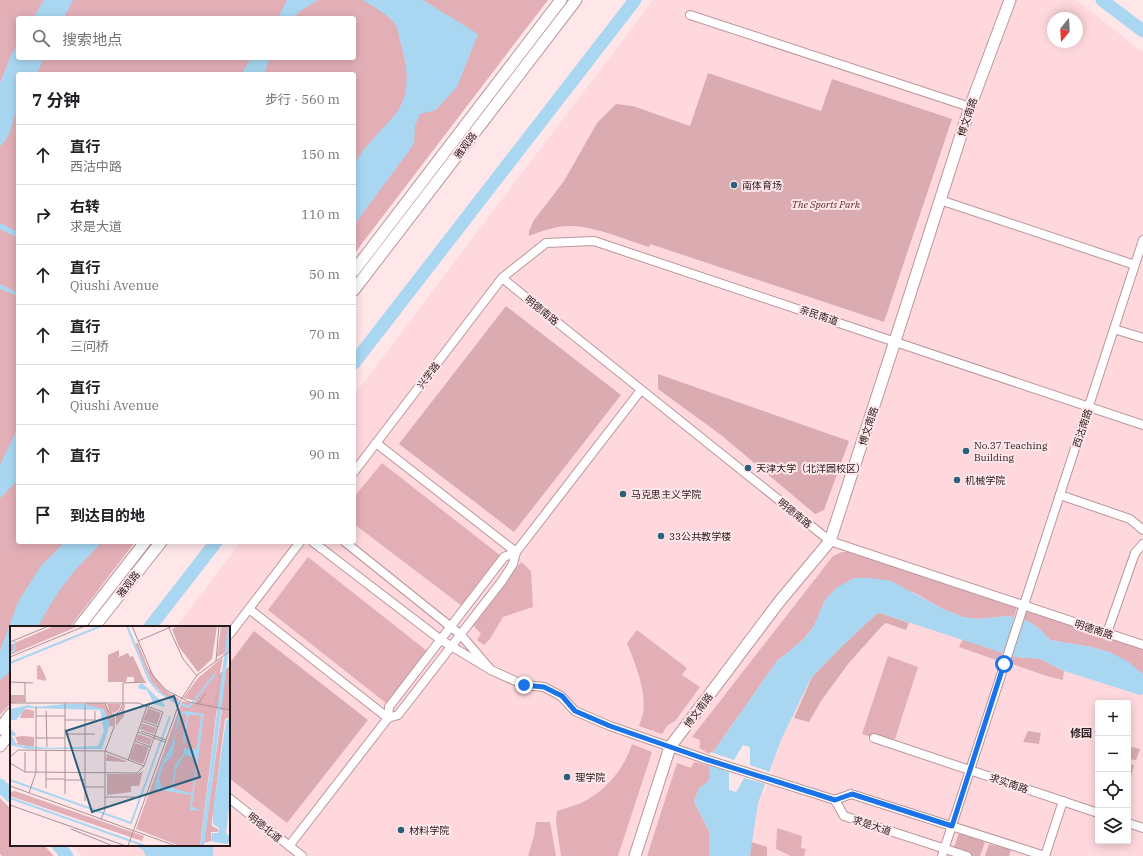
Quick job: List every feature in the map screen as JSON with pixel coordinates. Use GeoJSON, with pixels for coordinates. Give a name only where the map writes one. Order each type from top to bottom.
{"type":"FeatureCollection","features":[{"type":"Feature","properties":{"kind":"main road","name":"雅观路"},"geometry":{"type":"LineString","coordinates":[[356,268],[561,0]]}},
{"type":"Feature","properties":{"kind":"main road","name":"雅观路"},"geometry":{"type":"LineString","coordinates":[[356,287],[576,0]]}},
{"type":"Feature","properties":{"kind":"main road","name":"博文南路"},"geometry":{"type":"LineString","coordinates":[[635,856],[670,747],[779,602],[830,541],[970,107],[1010,0]]}},
{"type":"Feature","properties":{"kind":"main road","name":"雅观路"},"geometry":{"type":"LineString","coordinates":[[80,626],[143,544]]}},
{"type":"Feature","properties":{"kind":"main road","name":"雅观路"},"geometry":{"type":"LineString","coordinates":[[95,626],[159,544]]}},
{"type":"Feature","properties":{"kind":"main road"},"geometry":{"type":"LineString","coordinates":[[0,729],[10,715]]}},
{"type":"Feature","properties":{"kind":"main road"},"geometry":{"type":"LineString","coordinates":[[0,746],[10,733]]}},
{"type":"Feature","properties":{"kind":"street"},"geometry":{"type":"LineString","coordinates":[[690,15],[970,107]]}},
{"type":"Feature","properties":{"kind":"street"},"geometry":{"type":"LineString","coordinates":[[940,200],[1135,265]]}},
{"type":"Feature","properties":{"kind":"street","name":"西沽南路"},"geometry":{"type":"LineString","coordinates":[[944,852],[1023,605],[1143,240]]}},
{"type":"Feature","properties":{"kind":"street","name":"亲民南道"},"geometry":{"type":"LineString","coordinates":[[502,278],[546,243],[594,241],[1143,425]]}},
{"type":"Feature","properties":{"kind":"street","name":"明德南路"},"geometry":{"type":"LineString","coordinates":[[502,278],[830,541],[1143,645]]}},
{"type":"Feature","properties":{"kind":"street","name":"兴学路"},"geometry":{"type":"LineString","coordinates":[[356,469],[502,278]]}},
{"type":"Feature","properties":{"kind":"street"},"geometry":{"type":"LineString","coordinates":[[1114,329],[1143,338]]}},
{"type":"Feature","properties":{"kind":"street"},"geometry":{"type":"LineString","coordinates":[[388,718],[398,715],[462,635],[502,581],[513,564],[516,552],[642,390]]}},
{"type":"Feature","properties":{"kind":"street"},"geometry":{"type":"LineString","coordinates":[[376,443],[516,552]]}},
{"type":"Feature","properties":{"kind":"street"},"geometry":{"type":"LineString","coordinates":[[1060,495],[1130,519],[1143,530]]}},
{"type":"Feature","properties":{"kind":"street"},"geometry":{"type":"LineString","coordinates":[[230,634],[298,544]]}},
{"type":"Feature","properties":{"kind":"street"},"geometry":{"type":"LineString","coordinates":[[316,544],[441,640],[491,670],[524,685],[544,687],[562,696],[575,711],[610,726],[670,747],[835,800],[852,794],[1045,856],[1063,801]]}},
{"type":"Feature","properties":{"kind":"street"},"geometry":{"type":"LineString","coordinates":[[348,544],[462,635],[491,670]]}},
{"type":"Feature","properties":{"kind":"street"},"geometry":{"type":"LineString","coordinates":[[1107,633],[1135,553],[1143,544]]}},
{"type":"Feature","properties":{"kind":"street"},"geometry":{"type":"LineString","coordinates":[[289,846],[388,718],[389,707],[452,627],[504,557],[516,552]]}},
{"type":"Feature","properties":{"kind":"street"},"geometry":{"type":"LineString","coordinates":[[249,609],[388,718]]}},
{"type":"Feature","properties":{"kind":"street","name":"求实南路"},"geometry":{"type":"LineString","coordinates":[[874,738],[1095,812]]}},
{"type":"Feature","properties":{"kind":"street","name":"明德北道"},"geometry":{"type":"LineString","coordinates":[[230,799],[302,856]]}},
{"type":"Feature","properties":{"kind":"street","name":"求是大道"},"geometry":{"type":"LineString","coordinates":[[835,800],[844,816],[944,852],[967,856]]}},
{"type":"Feature","properties":{"kind":"street"},"geometry":{"type":"LineString","coordinates":[[1131,824],[1143,828]]}},
{"type":"Feature","properties":{"kind":"shaded area"},"geometry":{"type":"Polygon","coordinates":[[[0,0],[548,0],[356,251],[356,72],[16,72],[16,544],[133,544],[71,626],[10,626],[10,704],[0,715],[0,0]]]}},
{"type":"Feature","properties":{"kind":"shaded area","name":"天津大学（北洋园校区）"},"geometry":{"type":"Polygon","coordinates":[[[653,0],[1076,0],[1143,52],[1143,856],[82,856],[74,846],[230,846],[230,626],[177,626],[239,544],[356,544],[356,392],[653,0]]]}},
{"type":"Feature","properties":{"kind":"shaded area"},"geometry":{"type":"Polygon","coordinates":[[[382,463],[501,556],[462,606],[356,526],[356,495],[382,463]]]}},
{"type":"Feature","properties":{"kind":"shaded area"},"geometry":{"type":"Polygon","coordinates":[[[842,552],[848,552],[1017,607],[1014,617],[1007,616],[977,619],[963,617],[943,609],[913,592],[825,600],[814,626],[803,640],[777,661],[711,755],[699,748],[700,740],[692,737],[833,556],[842,552]]]}},
{"type":"Feature","properties":{"kind":"shaded area"},"geometry":{"type":"Polygon","coordinates":[[[308,557],[427,651],[386,703],[268,610],[308,557]]]}},
{"type":"Feature","properties":{"kind":"shaded area"},"geometry":{"type":"Polygon","coordinates":[[[521,562],[531,571],[533,607],[503,617],[490,639],[484,645],[477,640],[481,634],[473,625],[521,562]]]}},
{"type":"Feature","properties":{"kind":"shaded area"},"geometry":{"type":"Polygon","coordinates":[[[1025,609],[1143,648],[1143,674],[1109,652],[1091,647],[1050,640],[1034,625],[1022,619],[1025,609]]]}},
{"type":"Feature","properties":{"kind":"shaded area"},"geometry":{"type":"Polygon","coordinates":[[[637,630],[687,668],[682,675],[700,687],[676,720],[667,726],[662,734],[639,726],[644,705],[642,687],[627,643],[637,630]]]}},
{"type":"Feature","properties":{"kind":"shaded area"},"geometry":{"type":"Polygon","coordinates":[[[963,639],[1003,652],[999,661],[959,647],[963,639]]]}},
{"type":"Feature","properties":{"kind":"shaded area"},"geometry":{"type":"Polygon","coordinates":[[[1012,655],[1047,661],[1064,671],[1063,680],[1009,663],[1012,655]]]}},
{"type":"Feature","properties":{"kind":"shaded area"},"geometry":{"type":"Polygon","coordinates":[[[888,656],[918,667],[895,739],[871,737],[862,734],[888,656]]]}},
{"type":"Feature","properties":{"kind":"shaded area"},"geometry":{"type":"Polygon","coordinates":[[[632,744],[652,752],[618,856],[561,856],[556,822],[557,811],[581,803],[598,793],[606,786],[619,771],[632,744]]]}},
{"type":"Feature","properties":{"kind":"shaded area"},"geometry":{"type":"Polygon","coordinates":[[[694,762],[710,766],[710,777],[708,782],[699,788],[694,802],[709,831],[709,856],[647,856],[677,763],[691,768],[694,762]]]}},
{"type":"Feature","properties":{"kind":"shaded area"},"geometry":{"type":"Polygon","coordinates":[[[0,798],[10,808],[10,846],[45,846],[54,856],[2,856],[0,854],[0,798]]]}},
{"type":"Feature","properties":{"kind":"shaded area"},"geometry":{"type":"Polygon","coordinates":[[[536,822],[550,822],[556,856],[528,856],[534,836],[536,822]]]}},
{"type":"Feature","properties":{"kind":"shaded area"},"geometry":{"type":"Polygon","coordinates":[[[777,828],[802,836],[801,848],[806,849],[804,856],[791,856],[776,849],[777,828]]]}},
{"type":"Feature","properties":{"kind":"green space","name":"The Sports Park"},"geometry":{"type":"Polygon","coordinates":[[[708,73],[821,111],[832,79],[952,119],[884,322],[650,244],[649,247],[604,232],[569,226],[558,227],[529,236],[529,231],[534,220],[564,181],[597,123],[616,104],[633,106],[690,126],[708,73]]]}},
{"type":"Feature","properties":{"kind":"green space"},"geometry":{"type":"Polygon","coordinates":[[[506,306],[621,395],[514,532],[399,444],[506,306]]]}},
{"type":"Feature","properties":{"kind":"green space"},"geometry":{"type":"Polygon","coordinates":[[[658,374],[849,441],[824,510],[815,514],[721,435],[658,389],[658,374]]]}},
{"type":"Feature","properties":{"kind":"green space"},"geometry":{"type":"Polygon","coordinates":[[[880,613],[909,623],[906,630],[886,623],[882,626],[848,664],[821,701],[809,722],[794,718],[812,677],[876,614],[880,613]]]}},
{"type":"Feature","properties":{"kind":"green space"},"geometry":{"type":"Polygon","coordinates":[[[254,631],[368,720],[287,823],[230,779],[230,663],[254,631]]]}},
{"type":"Feature","properties":{"kind":"green space"},"geometry":{"type":"Polygon","coordinates":[[[1028,731],[1041,733],[1039,744],[1023,742],[1028,731]]]}},
{"type":"Feature","properties":{"kind":"green space"},"geometry":{"type":"Polygon","coordinates":[[[1131,747],[1140,749],[1136,760],[1131,759],[1131,747]]]}},
{"type":"Feature","properties":{"kind":"green space"},"geometry":{"type":"Polygon","coordinates":[[[1131,764],[1134,765],[1131,776],[1131,764]]]}},
{"type":"Feature","properties":{"kind":"green space"},"geometry":{"type":"Polygon","coordinates":[[[959,833],[985,842],[980,856],[973,856],[953,850],[959,833]]]}},
{"type":"Feature","properties":{"kind":"green space"},"geometry":{"type":"Polygon","coordinates":[[[751,842],[767,847],[767,856],[750,856],[751,842]]]}},
{"type":"Feature","properties":{"kind":"green space"},"geometry":{"type":"Polygon","coordinates":[[[997,843],[1012,847],[1009,856],[985,856],[989,844],[996,846],[997,843]]]}},
{"type":"Feature","properties":{"kind":"water"},"geometry":{"type":"Polygon","coordinates":[[[44,0],[73,0],[65,16],[34,16],[44,0]]]}},
{"type":"Feature","properties":{"kind":"water"},"geometry":{"type":"Polygon","coordinates":[[[287,0],[318,0],[299,12],[296,16],[279,16],[287,0]]]}},
{"type":"Feature","properties":{"kind":"water"},"geometry":{"type":"Polygon","coordinates":[[[363,0],[423,0],[478,34],[457,87],[436,110],[420,114],[415,126],[414,143],[356,222],[356,162],[368,144],[392,119],[402,104],[405,95],[407,78],[405,60],[396,26],[385,14],[363,0]]]}},
{"type":"Feature","properties":{"kind":"water"},"geometry":{"type":"Polygon","coordinates":[[[16,46],[16,60],[43,60],[38,72],[16,72],[16,112],[10,133],[0,146],[0,83],[16,46]]]}},
{"type":"Feature","properties":{"kind":"water"},"geometry":{"type":"Polygon","coordinates":[[[250,60],[269,60],[265,72],[243,72],[250,60]]]}},
{"type":"Feature","properties":{"kind":"water"},"geometry":{"type":"Polygon","coordinates":[[[0,223],[16,231],[16,237],[0,229],[0,223]]]}},
{"type":"Feature","properties":{"kind":"water"},"geometry":{"type":"Polygon","coordinates":[[[0,284],[16,292],[16,295],[0,289],[0,284]]]}},
{"type":"Feature","properties":{"kind":"water"},"geometry":{"type":"Polygon","coordinates":[[[16,431],[16,482],[0,498],[0,465],[16,431]]]}},
{"type":"Feature","properties":{"kind":"water"},"geometry":{"type":"Polygon","coordinates":[[[63,544],[99,544],[67,581],[51,604],[39,626],[10,626],[10,672],[0,680],[0,651],[18,602],[40,567],[63,544]]]}},
{"type":"Feature","properties":{"kind":"water"},"geometry":{"type":"Polygon","coordinates":[[[854,578],[870,578],[891,581],[943,609],[963,617],[977,619],[1007,616],[1028,621],[1040,629],[1050,640],[1091,647],[1109,652],[1127,661],[1143,674],[1143,694],[1140,695],[1064,671],[1040,659],[1015,657],[880,613],[876,614],[811,678],[781,740],[758,803],[750,856],[709,856],[709,831],[694,802],[699,788],[708,782],[710,777],[709,770],[711,755],[777,661],[803,640],[814,626],[825,600],[836,588],[854,578]]]}},
{"type":"Feature","properties":{"kind":"water"},"geometry":{"type":"Polygon","coordinates":[[[136,846],[213,846],[213,856],[146,856],[143,850],[136,846]]]}},
{"type":"Feature","properties":{"kind":"pier"},"geometry":{"type":"Polygon","coordinates":[[[743,745],[750,747],[750,765],[770,772],[774,765],[764,794],[766,784],[744,778],[736,792],[729,790],[729,772],[708,765],[710,752],[734,760],[743,745]]]}},
{"type":"Feature","properties":{"kind":"waterway"},"geometry":{"type":"LineString","coordinates":[[356,360],[635,0]]}},
{"type":"Feature","properties":{"kind":"waterway"},"geometry":{"type":"LineString","coordinates":[[1102,0],[1143,31]]}},
{"type":"Feature","properties":{"kind":"waterway"},"geometry":{"type":"LineString","coordinates":[[151,626],[214,544]]}},
{"type":"Feature","properties":{"kind":"waterway"},"geometry":{"type":"LineString","coordinates":[[0,785],[10,795]]}},
{"type":"Feature","properties":{"kind":"waterway"},"geometry":{"type":"LineString","coordinates":[[59,846],[67,856]]}},
{"type":"Feature","properties":{"kind":"place","name":"南体育场"},"geometry":{"type":"Point","coordinates":[734,185]}},
{"type":"Feature","properties":{"kind":"place","name":"No.37 Teaching Building"},"geometry":{"type":"Point","coordinates":[966,451]}},
{"type":"Feature","properties":{"kind":"place","name":"天津大学（北洋园校区）"},"geometry":{"type":"Point","coordinates":[748,468]}},
{"type":"Feature","properties":{"kind":"place","name":"机械学院"},"geometry":{"type":"Point","coordinates":[957,480]}},
{"type":"Feature","properties":{"kind":"place","name":"马克思主义学院"},"geometry":{"type":"Point","coordinates":[623,494]}},
{"type":"Feature","properties":{"kind":"place","name":"33公共教学楼"},"geometry":{"type":"Point","coordinates":[661,536]}},
{"type":"Feature","properties":{"kind":"place","name":"理学院"},"geometry":{"type":"Point","coordinates":[567,777]}},
{"type":"Feature","properties":{"kind":"place","name":"材料学院"},"geometry":{"type":"Point","coordinates":[401,830]}},
{"type":"Feature","properties":{"kind":"district","name":"修园"},"geometry":{"type":"Point","coordinates":[1081,733]}},
{"type":"Feature","properties":{"kind":"route"},"geometry":{"type":"LineString","coordinates":[[524,685],[544,687],[562,696],[575,711],[610,726],[705,759],[835,800],[852,794],[952,826],[1004,664]]}}]}
